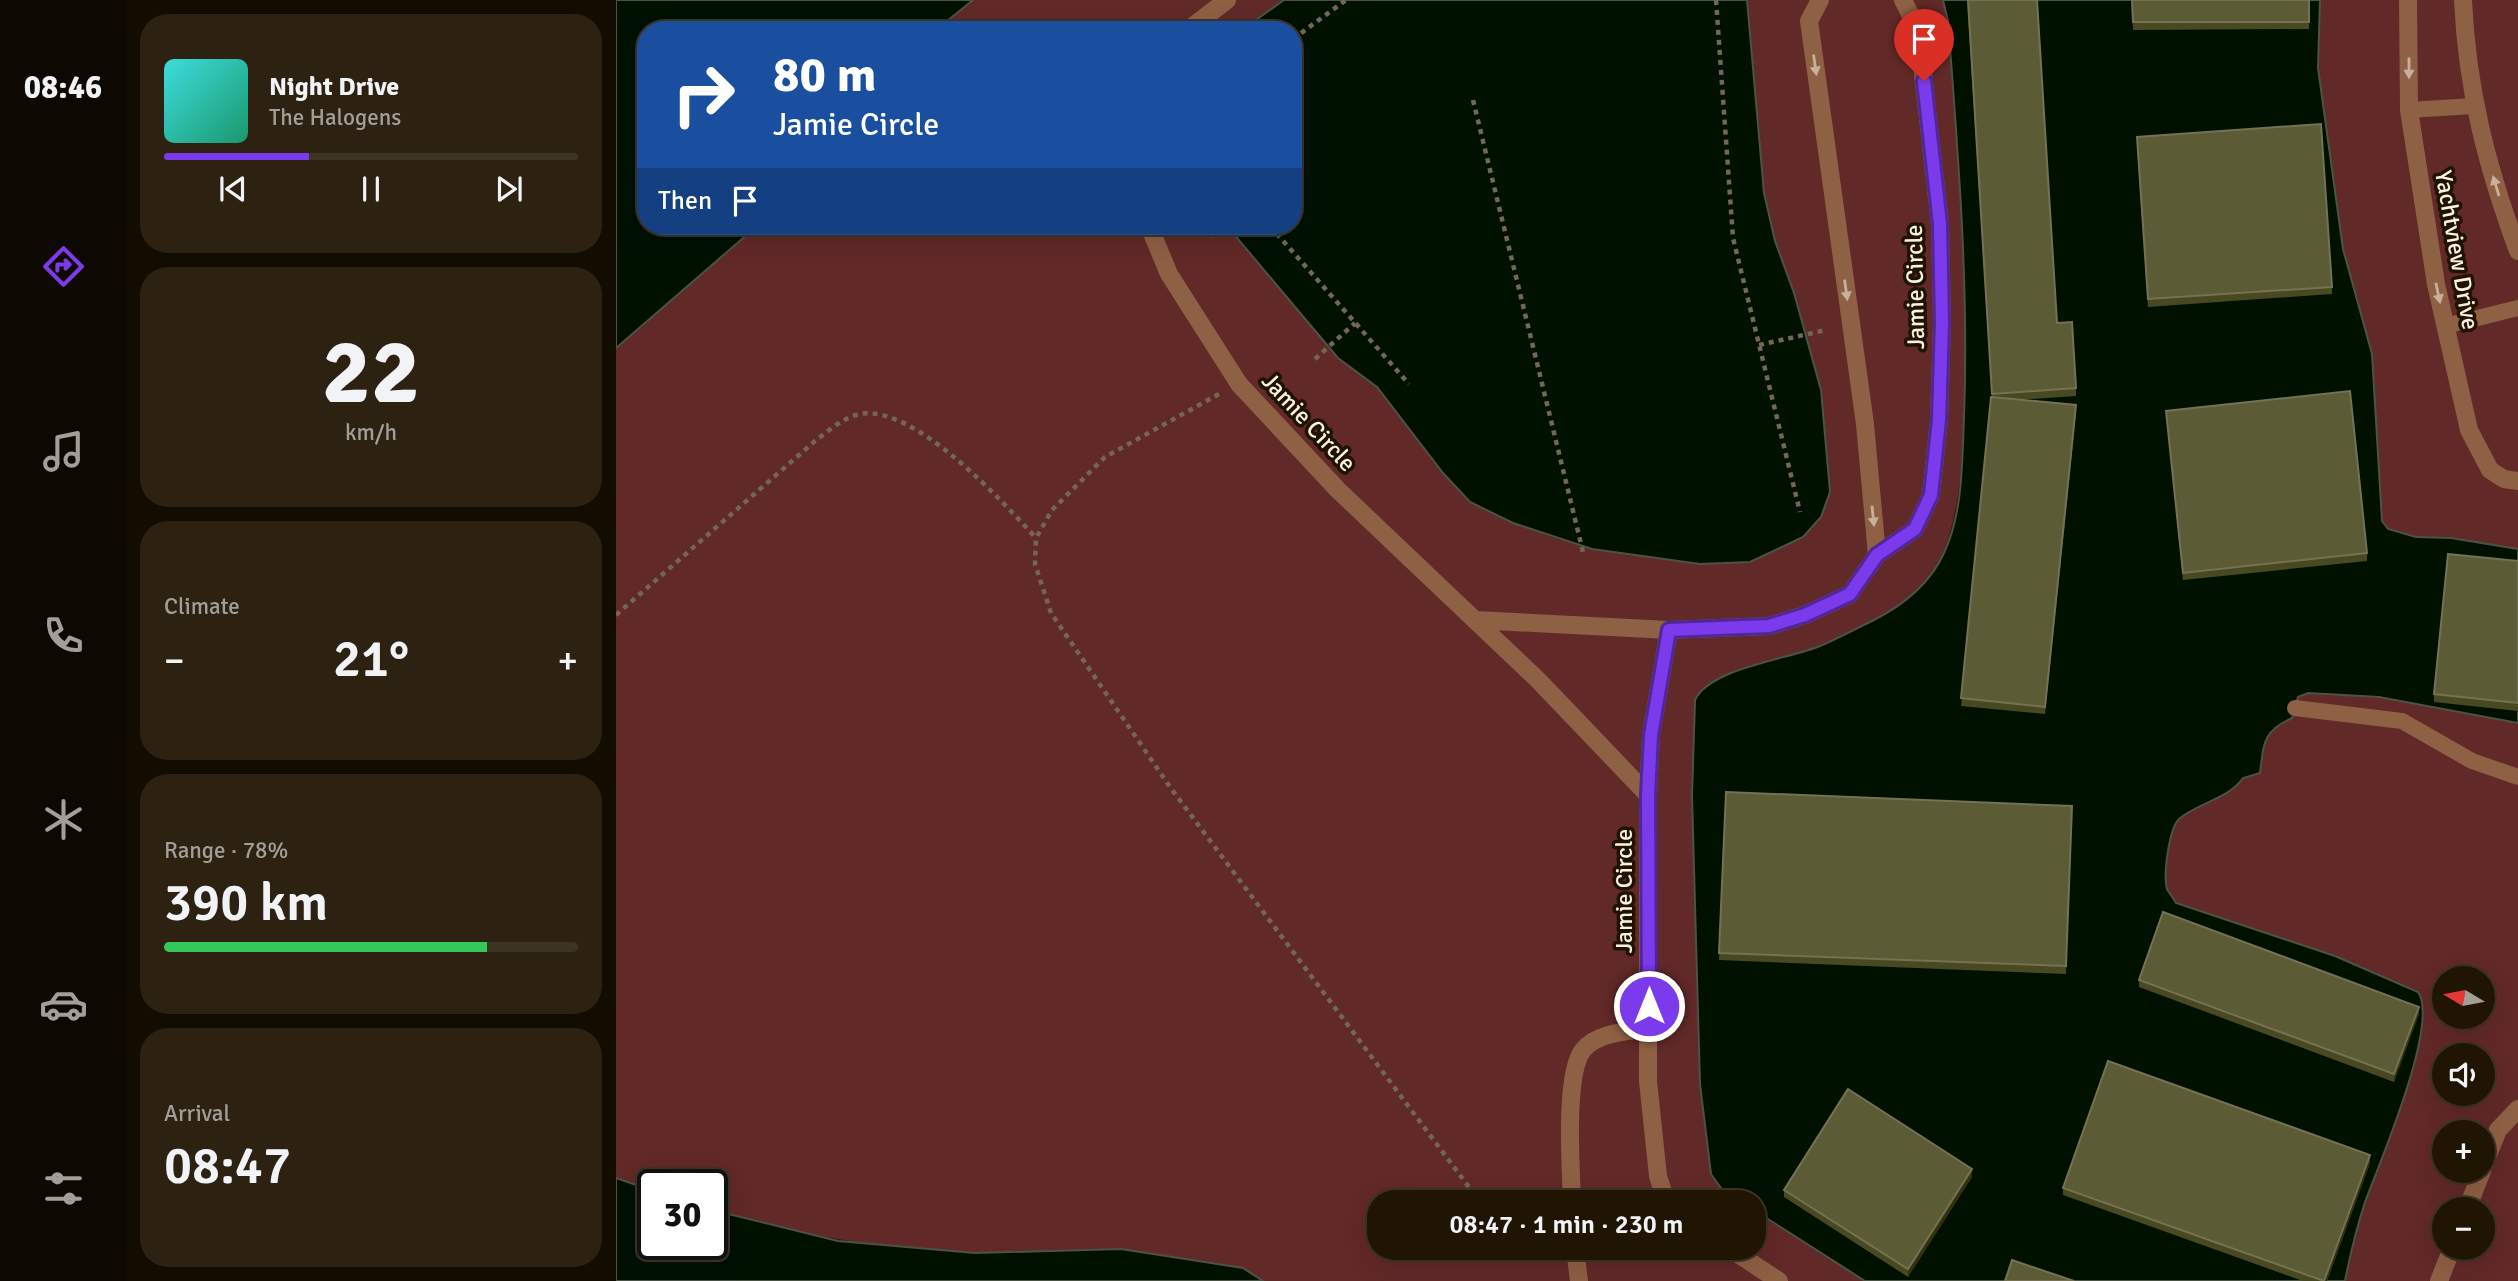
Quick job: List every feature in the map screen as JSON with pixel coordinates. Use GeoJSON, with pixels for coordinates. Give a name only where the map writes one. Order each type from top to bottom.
{"type":"FeatureCollection","features":[{"type":"Feature","properties":{"kind":"street"},"geometry":{"type":"LineString","coordinates":[[1200,21],[1227,0]]}},
{"type":"Feature","properties":{"kind":"street"},"geometry":{"type":"LineString","coordinates":[[1820,0],[1809,21],[1866,424],[1877,555]]}},
{"type":"Feature","properties":{"kind":"street","name":"Jamie Circle"},"geometry":{"type":"LineString","coordinates":[[1475,620],[1669,630],[1769,626],[1805,615],[1850,594],[1877,555],[1915,529],[1931,495],[1939,420],[1942,323],[1940,224],[1918,30],[1903,0]]}},
{"type":"Feature","properties":{"kind":"street","name":"Yachtview Drive"},"geometry":{"type":"LineString","coordinates":[[2408,0],[2409,110],[2445,326],[2469,430],[2490,470],[2504,479],[2518,481]]}},
{"type":"Feature","properties":{"kind":"street","name":"Yachtview Drive"},"geometry":{"type":"LineString","coordinates":[[2463,0],[2466,58],[2474,106],[2518,251]]}},
{"type":"Feature","properties":{"kind":"street","name":"Jamie Circle"},"geometry":{"type":"LineString","coordinates":[[1153,235],[1169,274],[1239,384],[1338,490],[1538,680],[1648,795]]}},
{"type":"Feature","properties":{"kind":"street","name":"Jamie Circle"},"geometry":{"type":"LineString","coordinates":[[1663,1190],[1658,1176],[1648,1081],[1648,795],[1651,735],[1669,630]]}},
{"type":"Feature","properties":{"kind":"street"},"geometry":{"type":"LineString","coordinates":[[1572,1190],[1573,1071],[1583,1050],[1605,1035],[1649,1028]]}},
{"type":"Feature","properties":{"kind":"street"},"geometry":{"type":"LineString","coordinates":[[2495,1138],[2498,1130],[2518,1109]]}},
{"type":"Feature","properties":{"kind":"street"},"geometry":{"type":"LineString","coordinates":[[1576,1260],[1579,1281]]}},
{"type":"Feature","properties":{"kind":"street"},"geometry":{"type":"LineString","coordinates":[[1747,1260],[1779,1281]]}},
{"type":"Feature","properties":{"kind":"street"},"geometry":{"type":"LineString","coordinates":[[2439,1281],[2447,1260]]}},
{"type":"Feature","properties":{"kind":"lane"},"geometry":{"type":"LineString","coordinates":[[2409,110],[2474,106]]}},
{"type":"Feature","properties":{"kind":"lane"},"geometry":{"type":"LineString","coordinates":[[2445,326],[2518,308]]}},
{"type":"Feature","properties":{"kind":"lane"},"geometry":{"type":"LineString","coordinates":[[2295,708],[2402,721],[2472,761],[2518,777]]}},
{"type":"Feature","properties":{"kind":"path"},"geometry":{"type":"LineString","coordinates":[[1302,32],[1346,0]]}},
{"type":"Feature","properties":{"kind":"path"},"geometry":{"type":"LineString","coordinates":[[1716,0],[1732,238],[1800,512]]}},
{"type":"Feature","properties":{"kind":"path"},"geometry":{"type":"LineString","coordinates":[[1473,100],[1584,556]]}},
{"type":"Feature","properties":{"kind":"path"},"geometry":{"type":"LineString","coordinates":[[1278,235],[1409,384]]}},
{"type":"Feature","properties":{"kind":"path"},"geometry":{"type":"LineString","coordinates":[[1315,359],[1355,323]]}},
{"type":"Feature","properties":{"kind":"path"},"geometry":{"type":"LineString","coordinates":[[1759,345],[1826,330]]}},
{"type":"Feature","properties":{"kind":"path"},"geometry":{"type":"LineString","coordinates":[[1239,384],[1105,457],[1052,510],[1036,538],[1035,564],[1051,613],[1170,787],[1471,1190]]}},
{"type":"Feature","properties":{"kind":"path"},"geometry":{"type":"LineString","coordinates":[[616,615],[814,441],[859,414],[880,414],[904,424],[961,461],[1036,538]]}},
{"type":"Feature","properties":{"kind":"shaded area"},"geometry":{"type":"Polygon","coordinates":[[[616,0],[973,0],[947,21],[637,21],[637,235],[747,235],[616,348],[616,0]]]}},
{"type":"Feature","properties":{"kind":"shaded area"},"geometry":{"type":"Polygon","coordinates":[[[973,0],[1284,0],[1255,21],[947,21],[973,0]]]}},
{"type":"Feature","properties":{"kind":"shaded area"},"geometry":{"type":"Polygon","coordinates":[[[1284,0],[1747,0],[1764,193],[1775,241],[1794,293],[1821,390],[1830,492],[1821,517],[1803,537],[1750,562],[1700,564],[1592,549],[1513,523],[1470,502],[1443,473],[1377,387],[1338,358],[1235,235],[1302,235],[1302,21],[1255,21],[1284,0]]]}},
{"type":"Feature","properties":{"kind":"shaded area"},"geometry":{"type":"Polygon","coordinates":[[[1747,0],[1943,0],[1948,21],[1958,144],[1966,312],[1966,397],[1961,474],[1949,537],[1928,580],[1898,607],[1881,618],[1698,694],[1695,700],[1692,796],[1700,1084],[1711,1174],[1724,1190],[1367,1190],[1367,1260],[1766,1260],[1766,1218],[1865,1281],[1263,1281],[1243,1268],[975,1255],[842,1240],[776,1227],[728,1214],[728,1169],[637,1169],[637,1185],[616,1178],[616,348],[747,235],[1235,235],[1338,358],[1377,387],[1443,473],[1513,523],[1557,539],[1634,556],[1830,492],[1821,390],[1794,293],[1775,241],[1764,193],[1747,0]]]}},
{"type":"Feature","properties":{"kind":"shaded area"},"geometry":{"type":"Polygon","coordinates":[[[1943,0],[2320,0],[2318,68],[2343,249],[2372,354],[2382,521],[2388,529],[2416,537],[2451,538],[2518,549],[2518,723],[2379,697],[2308,693],[2298,697],[2292,718],[2275,728],[2266,740],[2260,773],[2243,778],[2229,791],[2179,819],[2170,842],[2166,882],[2167,889],[2176,903],[2335,956],[2418,992],[2423,1008],[2415,1062],[2365,1202],[2345,1281],[1865,1281],[1766,1218],[1766,1190],[1724,1190],[1711,1174],[1700,1084],[1692,796],[1695,700],[1703,689],[1733,672],[1820,646],[1894,608],[1914,593],[1931,575],[1950,538],[1958,504],[1963,452],[1965,318],[1962,219],[1948,21],[1943,0]]]}},
{"type":"Feature","properties":{"kind":"shaded area"},"geometry":{"type":"Polygon","coordinates":[[[2320,0],[2518,0],[2518,549],[2452,538],[2416,537],[2388,529],[2382,521],[2372,354],[2343,249],[2318,68],[2320,0]]]}},
{"type":"Feature","properties":{"kind":"shaded area"},"geometry":{"type":"Polygon","coordinates":[[[2308,693],[2379,697],[2518,723],[2518,1281],[2345,1281],[2365,1202],[2415,1062],[2423,1008],[2418,991],[2335,956],[2176,903],[2167,889],[2168,852],[2175,824],[2187,813],[2229,792],[2243,778],[2260,773],[2266,740],[2282,723],[2292,718],[2298,697],[2308,693]]]}},
{"type":"Feature","properties":{"kind":"shaded area"},"geometry":{"type":"Polygon","coordinates":[[[616,1178],[637,1185],[637,1260],[728,1260],[728,1214],[838,1241],[975,1253],[1121,1249],[1243,1268],[1263,1281],[616,1281],[616,1178]]]}},
{"type":"Feature","properties":{"kind":"building"},"geometry":{"type":"Polygon","coordinates":[[[1968,0],[2037,0],[2057,323],[2072,322],[2076,388],[1992,394],[1968,0]]]}},
{"type":"Feature","properties":{"kind":"building"},"geometry":{"type":"Polygon","coordinates":[[[2132,0],[2309,0],[2309,22],[2133,22],[2132,0]]]}},
{"type":"Feature","properties":{"kind":"building"},"geometry":{"type":"Polygon","coordinates":[[[2321,124],[2332,287],[2148,299],[2137,137],[2321,124]]]}},
{"type":"Feature","properties":{"kind":"building"},"geometry":{"type":"Polygon","coordinates":[[[2350,391],[2367,553],[2183,573],[2166,411],[2350,391]]]}},
{"type":"Feature","properties":{"kind":"building"},"geometry":{"type":"Polygon","coordinates":[[[1991,397],[2076,405],[2045,707],[1961,698],[1991,397]]]}},
{"type":"Feature","properties":{"kind":"building"},"geometry":{"type":"Polygon","coordinates":[[[2448,554],[2518,561],[2518,703],[2434,694],[2448,554]]]}},
{"type":"Feature","properties":{"kind":"building"},"geometry":{"type":"Polygon","coordinates":[[[1726,792],[2072,806],[2066,966],[1719,953],[1726,792]]]}},
{"type":"Feature","properties":{"kind":"building"},"geometry":{"type":"Polygon","coordinates":[[[2163,912],[2419,1007],[2394,1074],[2139,980],[2163,912]]]}},
{"type":"Feature","properties":{"kind":"building"},"geometry":{"type":"Polygon","coordinates":[[[2108,1061],[2370,1155],[2324,1281],[2063,1188],[2108,1061]]]}},
{"type":"Feature","properties":{"kind":"building"},"geometry":{"type":"Polygon","coordinates":[[[1848,1089],[1972,1169],[1908,1269],[1784,1190],[1848,1089]]]}},
{"type":"Feature","properties":{"kind":"building"},"geometry":{"type":"Polygon","coordinates":[[[2012,1260],[2074,1281],[2005,1281],[2012,1260]]]}},
{"type":"Feature","properties":{"kind":"route"},"geometry":{"type":"LineString","coordinates":[[1649,1006],[1648,795],[1651,735],[1661,691],[1669,630],[1769,626],[1805,615],[1850,594],[1877,555],[1915,529],[1931,495],[1939,420],[1942,323],[1940,224],[1924,81]]}}]}
